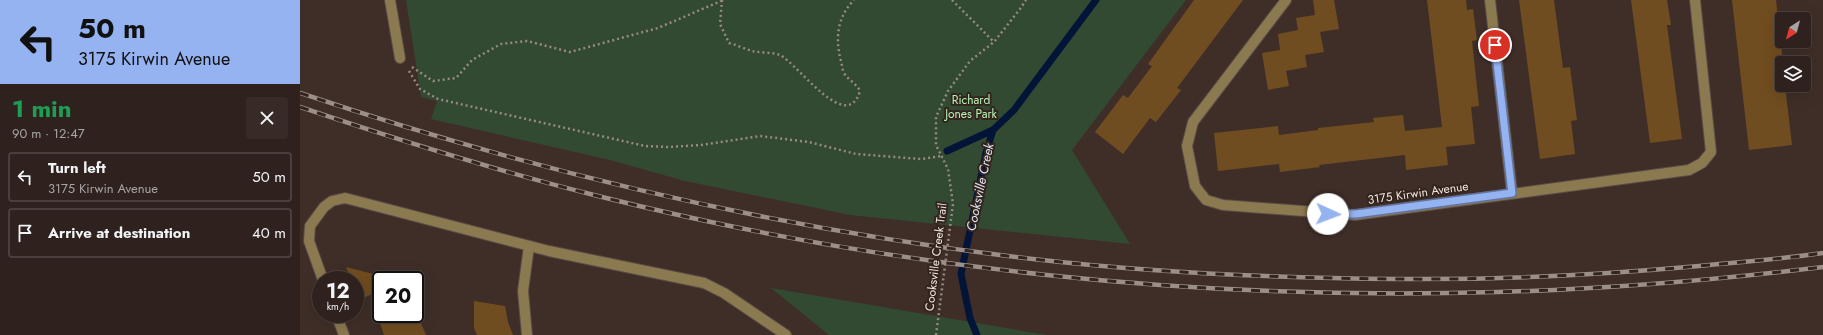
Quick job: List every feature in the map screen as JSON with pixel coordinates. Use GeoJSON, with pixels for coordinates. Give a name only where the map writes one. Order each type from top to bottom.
{"type":"FeatureCollection","features":[{"type":"Feature","properties":{"kind":"street"},"geometry":{"type":"LineString","coordinates":[[390,0],[400,58]]}},
{"type":"Feature","properties":{"kind":"street","name":"3175 Kirwin Avenue"},"geometry":{"type":"LineString","coordinates":[[1286,0],[1193,122],[1186,146],[1195,186],[1206,200],[1223,205],[1356,214],[1689,170],[1702,163],[1712,152],[1695,0]]}},
{"type":"Feature","properties":{"kind":"street"},"geometry":{"type":"LineString","coordinates":[[1490,0],[1512,193]]}},
{"type":"Feature","properties":{"kind":"street"},"geometry":{"type":"LineString","coordinates":[[320,271],[309,241],[305,224],[332,201],[345,198],[530,246],[704,283],[724,292],[786,335]]}},
{"type":"Feature","properties":{"kind":"street"},"geometry":{"type":"LineString","coordinates":[[527,335],[523,291],[530,246]]}},
{"type":"Feature","properties":{"kind":"street"},"geometry":{"type":"LineString","coordinates":[[339,323],[344,335]]}},
{"type":"Feature","properties":{"kind":"path"},"geometry":{"type":"LineString","coordinates":[[400,58],[433,81],[456,78],[472,60],[501,44],[527,41],[570,52],[658,28],[721,1],[720,24],[729,42],[753,51],[779,55],[802,73],[822,94],[834,103],[845,106],[853,105],[858,98],[860,91],[857,84],[844,73],[838,51],[838,28],[849,5],[854,0]]}},
{"type":"Feature","properties":{"kind":"path"},"geometry":{"type":"LineString","coordinates":[[952,0],[994,42]]}},
{"type":"Feature","properties":{"kind":"path","name":"Cooksville Creek Trail"},"geometry":{"type":"LineString","coordinates":[[936,335],[953,204],[948,169],[936,145],[936,116],[948,91],[970,62],[994,42],[1026,0]]}},
{"type":"Feature","properties":{"kind":"path"},"geometry":{"type":"LineString","coordinates":[[400,58],[420,89],[438,99],[645,146],[669,147],[701,145],[760,136],[809,142],[856,154],[921,159],[942,156]]}},
{"type":"Feature","properties":{"kind":"green space","name":"Richard Jones Park"},"geometry":{"type":"Polygon","coordinates":[[[406,0],[1186,0],[1072,150],[1130,244],[850,215],[685,181],[610,160],[431,119],[437,101],[421,97],[406,0]]]}},
{"type":"Feature","properties":{"kind":"green space"},"geometry":{"type":"Polygon","coordinates":[[[771,288],[1047,335],[829,335],[771,288]]]}},
{"type":"Feature","properties":{"kind":"building"},"geometry":{"type":"Polygon","coordinates":[[[1194,0],[1243,0],[1177,88],[1181,90],[1156,122],[1150,118],[1123,154],[1095,132],[1123,95],[1128,98],[1152,66],[1148,64],[1194,0]]]}},
{"type":"Feature","properties":{"kind":"building"},"geometry":{"type":"Polygon","coordinates":[[[1313,0],[1334,0],[1339,29],[1320,32],[1324,52],[1305,55],[1307,67],[1286,71],[1289,86],[1268,90],[1262,53],[1280,50],[1278,34],[1298,30],[1296,18],[1315,15],[1313,0]]]}},
{"type":"Feature","properties":{"kind":"building"},"geometry":{"type":"Polygon","coordinates":[[[1427,0],[1466,0],[1467,10],[1473,9],[1477,40],[1472,41],[1479,106],[1471,107],[1475,144],[1446,147],[1448,165],[1406,170],[1405,155],[1319,165],[1320,167],[1280,172],[1279,164],[1218,171],[1214,133],[1278,126],[1279,135],[1318,130],[1318,128],[1374,122],[1373,118],[1403,115],[1405,131],[1442,127],[1427,0]]]}},
{"type":"Feature","properties":{"kind":"building"},"geometry":{"type":"Polygon","coordinates":[[[1519,0],[1554,0],[1563,68],[1570,67],[1577,120],[1571,121],[1575,154],[1540,159],[1519,0]]]}},
{"type":"Feature","properties":{"kind":"building"},"geometry":{"type":"Polygon","coordinates":[[[1631,0],[1667,0],[1671,25],[1667,25],[1682,139],[1650,143],[1631,0]]]}},
{"type":"Feature","properties":{"kind":"building"},"geometry":{"type":"Polygon","coordinates":[[[1732,0],[1776,0],[1777,12],[1775,12],[1775,48],[1781,48],[1782,56],[1775,56],[1775,92],[1786,92],[1792,145],[1749,150],[1732,0]]]}},
{"type":"Feature","properties":{"kind":"building"},"geometry":{"type":"Polygon","coordinates":[[[346,267],[362,271],[348,271],[346,267]]]}},
{"type":"Feature","properties":{"kind":"building"},"geometry":{"type":"Polygon","coordinates":[[[364,272],[372,274],[372,294],[364,298],[364,272]]]}},
{"type":"Feature","properties":{"kind":"building"},"geometry":{"type":"Polygon","coordinates":[[[474,301],[505,306],[508,322],[513,335],[477,335],[474,328],[474,301]]]}},
{"type":"Feature","properties":{"kind":"building"},"geometry":{"type":"Polygon","coordinates":[[[380,323],[421,323],[426,335],[384,335],[380,323]]]}},
{"type":"Feature","properties":{"kind":"waterway","name":"Cooksville Creek"},"geometry":{"type":"LineString","coordinates":[[977,335],[970,318],[961,274],[986,153],[993,130],[1014,110],[1096,0]]}},
{"type":"Feature","properties":{"kind":"waterway"},"geometry":{"type":"LineString","coordinates":[[947,151],[993,130]]}},
{"type":"Feature","properties":{"kind":"railway"},"geometry":{"type":"LineString","coordinates":[[300,93],[480,149],[662,195],[754,215],[846,232],[939,247],[1078,264],[1261,276],[1473,279],[1624,272],[1823,253]]}},
{"type":"Feature","properties":{"kind":"railway"},"geometry":{"type":"LineString","coordinates":[[300,107],[485,166],[598,196],[708,221],[819,243],[931,261],[1044,275],[1158,285],[1271,291],[1385,293],[1498,292],[1580,289],[1701,280],[1823,267]]}},
{"type":"Feature","properties":{"kind":"route"},"geometry":{"type":"LineString","coordinates":[[1328,214],[1356,214],[1512,193],[1495,45]]}}]}
